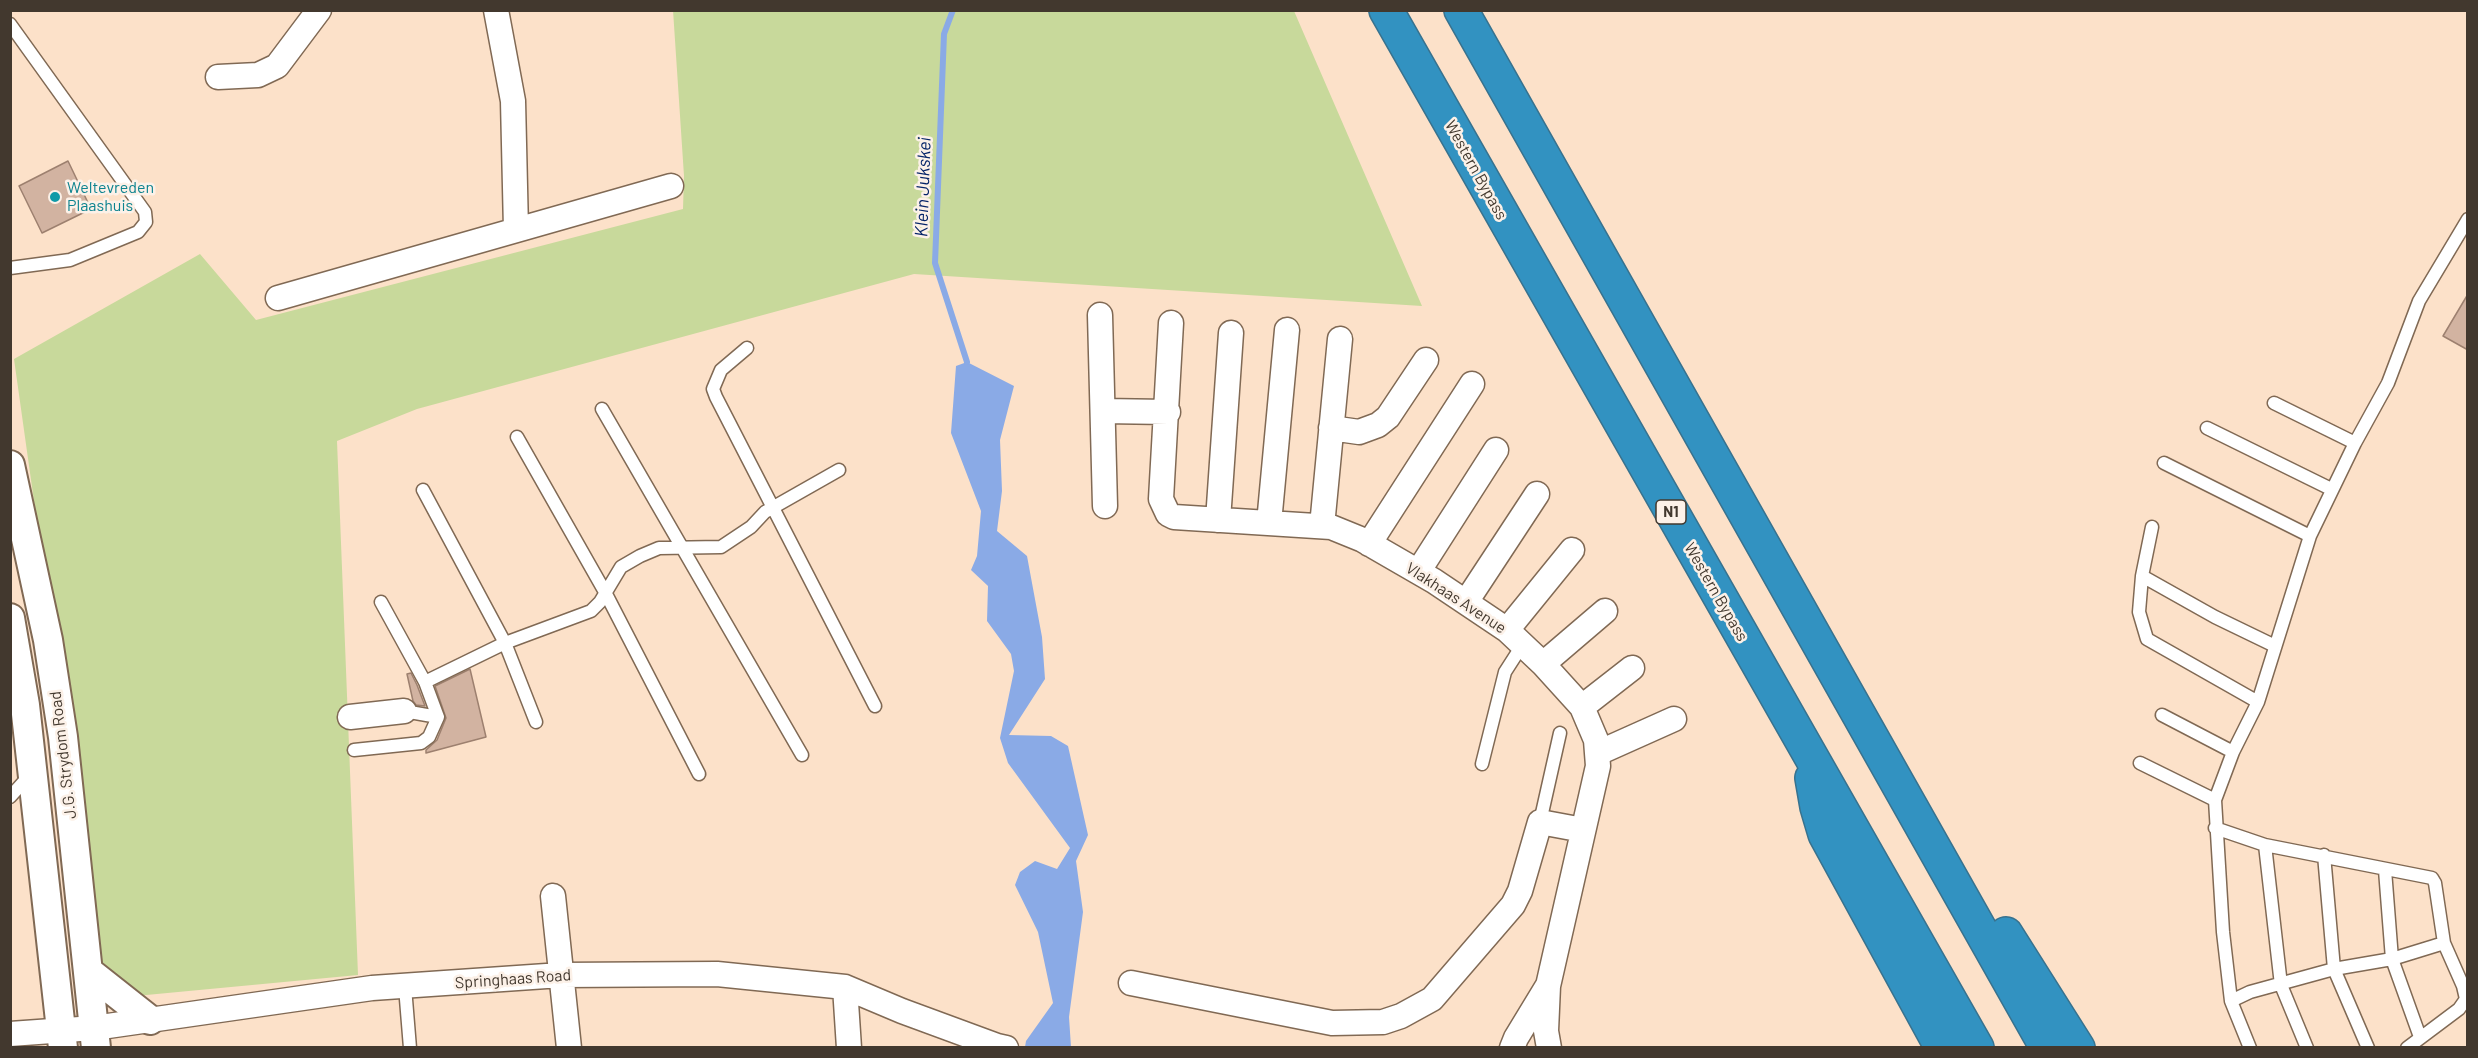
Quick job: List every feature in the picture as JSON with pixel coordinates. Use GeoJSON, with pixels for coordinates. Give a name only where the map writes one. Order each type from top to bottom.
{"type":"FeatureCollection","features":[{"type":"Feature","properties":{"kind":"highway","name":"Western Bypass"},"geometry":{"type":"LineString","coordinates":[[1386,10],[1977,1047]]}},
{"type":"Feature","properties":{"kind":"highway"},"geometry":{"type":"LineString","coordinates":[[1461,10],[2047,1047]]}},
{"type":"Feature","properties":{"kind":"highway"},"geometry":{"type":"LineString","coordinates":[[1836,674],[2078,1047]]}},
{"type":"Feature","properties":{"kind":"highway"},"geometry":{"type":"LineString","coordinates":[[1811,759],[1814,791],[1825,834],[1942,1047]]}},
{"type":"Feature","properties":{"kind":"street"},"geometry":{"type":"LineString","coordinates":[[218,77],[258,75],[277,66],[319,10]]}},
{"type":"Feature","properties":{"kind":"street"},"geometry":{"type":"LineString","coordinates":[[496,10],[513,101],[516,230]]}},
{"type":"Feature","properties":{"kind":"street"},"geometry":{"type":"LineString","coordinates":[[278,298],[671,186]]}},
{"type":"Feature","properties":{"kind":"street"},"geometry":{"type":"LineString","coordinates":[[1100,315],[1105,506]]}},
{"type":"Feature","properties":{"kind":"street"},"geometry":{"type":"LineString","coordinates":[[1103,411],[1168,412],[1172,322]]}},
{"type":"Feature","properties":{"kind":"street"},"geometry":{"type":"LineString","coordinates":[[1269,523],[1287,330]]}},
{"type":"Feature","properties":{"kind":"street"},"geometry":{"type":"LineString","coordinates":[[1218,520],[1231,333]]}},
{"type":"Feature","properties":{"kind":"street"},"geometry":{"type":"LineString","coordinates":[[1322,526],[1340,339]]}},
{"type":"Feature","properties":{"kind":"street"},"geometry":{"type":"LineString","coordinates":[[1331,428],[1359,432],[1378,425],[1388,417],[1426,360]]}},
{"type":"Feature","properties":{"kind":"street"},"geometry":{"type":"LineString","coordinates":[[1369,544],[1472,384]]}},
{"type":"Feature","properties":{"kind":"street","name":"Vlakhaas Avenue"},"geometry":{"type":"LineString","coordinates":[[1168,412],[1161,499],[1165,511],[1174,517],[1331,527],[1369,544],[1419,572],[1515,637],[1582,706],[1596,740],[1598,766],[1548,986],[1546,1030],[1549,1047]]}},
{"type":"Feature","properties":{"kind":"street"},"geometry":{"type":"LineString","coordinates":[[1419,572],[1496,450]]}},
{"type":"Feature","properties":{"kind":"street","name":"J.G. Strydom Road"},"geometry":{"type":"LineString","coordinates":[[10,465],[48,640],[63,737],[95,1038]]}},
{"type":"Feature","properties":{"kind":"street"},"geometry":{"type":"LineString","coordinates":[[1466,602],[1537,494]]}},
{"type":"Feature","properties":{"kind":"street"},"geometry":{"type":"LineString","coordinates":[[1515,637],[1572,550]]}},
{"type":"Feature","properties":{"kind":"street"},"geometry":{"type":"LineString","coordinates":[[1543,664],[1605,611]]}},
{"type":"Feature","properties":{"kind":"street","name":"J.G. Strydom Road"},"geometry":{"type":"LineString","coordinates":[[10,618],[25,705],[62,1040]]}},
{"type":"Feature","properties":{"kind":"street"},"geometry":{"type":"LineString","coordinates":[[1582,706],[1632,668]]}},
{"type":"Feature","properties":{"kind":"street"},"geometry":{"type":"LineString","coordinates":[[350,717],[404,711]]}},
{"type":"Feature","properties":{"kind":"street"},"geometry":{"type":"LineString","coordinates":[[1598,753],[1674,719]]}},
{"type":"Feature","properties":{"kind":"street"},"geometry":{"type":"LineString","coordinates":[[1131,983],[1332,1023],[1383,1022],[1401,1016],[1432,999],[1513,905],[1520,891],[1540,822],[1583,830]]}},
{"type":"Feature","properties":{"kind":"street"},"geometry":{"type":"LineString","coordinates":[[554,896],[569,1047]]}},
{"type":"Feature","properties":{"kind":"street"},"geometry":{"type":"LineString","coordinates":[[88,971],[150,1020]]}},
{"type":"Feature","properties":{"kind":"street","name":"Springhaas Road"},"geometry":{"type":"LineString","coordinates":[[10,1034],[62,1040],[95,1038],[150,1020],[372,988],[561,975],[717,974],[845,987],[902,1011],[1001,1047]]}},
{"type":"Feature","properties":{"kind":"street"},"geometry":{"type":"LineString","coordinates":[[1512,1047],[1548,986]]}},
{"type":"Feature","properties":{"kind":"street"},"geometry":{"type":"LineString","coordinates":[[845,987],[849,1047]]}},
{"type":"Feature","properties":{"kind":"lane"},"geometry":{"type":"LineString","coordinates":[[10,24],[145,212],[146,222],[138,232],[70,260],[10,268]]}},
{"type":"Feature","properties":{"kind":"lane"},"geometry":{"type":"LineString","coordinates":[[2250,1047],[2231,1000],[2223,932],[2215,800],[2233,752],[2258,702],[2310,536],[2331,489],[2388,383],[2419,301],[2468,219]]}},
{"type":"Feature","properties":{"kind":"lane"},"geometry":{"type":"LineString","coordinates":[[747,348],[721,370],[713,389],[771,507],[875,706]]}},
{"type":"Feature","properties":{"kind":"lane"},"geometry":{"type":"LineString","coordinates":[[2274,403],[2355,443]]}},
{"type":"Feature","properties":{"kind":"lane"},"geometry":{"type":"LineString","coordinates":[[602,409],[802,755]]}},
{"type":"Feature","properties":{"kind":"lane"},"geometry":{"type":"LineString","coordinates":[[2207,428],[2331,489]]}},
{"type":"Feature","properties":{"kind":"lane"},"geometry":{"type":"LineString","coordinates":[[517,437],[605,591],[699,774]]}},
{"type":"Feature","properties":{"kind":"lane"},"geometry":{"type":"LineString","coordinates":[[2164,463],[2310,536]]}},
{"type":"Feature","properties":{"kind":"lane"},"geometry":{"type":"LineString","coordinates":[[425,682],[505,643],[591,611],[600,602],[621,567],[640,556],[659,548],[721,547],[751,527],[759,516],[771,507],[839,470]]}},
{"type":"Feature","properties":{"kind":"lane"},"geometry":{"type":"LineString","coordinates":[[423,490],[505,643],[536,722]]}},
{"type":"Feature","properties":{"kind":"lane"},"geometry":{"type":"LineString","coordinates":[[2152,527],[2142,576],[2139,612],[2144,634],[2150,642],[2258,702]]}},
{"type":"Feature","properties":{"kind":"lane"},"geometry":{"type":"LineString","coordinates":[[2142,576],[2215,617],[2275,646]]}},
{"type":"Feature","properties":{"kind":"lane"},"geometry":{"type":"LineString","coordinates":[[354,750],[421,743],[429,737],[438,717],[425,682],[381,602]]}},
{"type":"Feature","properties":{"kind":"lane"},"geometry":{"type":"LineString","coordinates":[[1482,764],[1515,637]]}},
{"type":"Feature","properties":{"kind":"lane"},"geometry":{"type":"LineString","coordinates":[[404,711],[438,717]]}},
{"type":"Feature","properties":{"kind":"lane"},"geometry":{"type":"LineString","coordinates":[[2162,715],[2233,752]]}},
{"type":"Feature","properties":{"kind":"lane"},"geometry":{"type":"LineString","coordinates":[[1540,822],[1560,734]]}},
{"type":"Feature","properties":{"kind":"lane"},"geometry":{"type":"LineString","coordinates":[[2140,763],[2215,800]]}},
{"type":"Feature","properties":{"kind":"lane"},"geometry":{"type":"LineString","coordinates":[[10,797],[32,772]]}},
{"type":"Feature","properties":{"kind":"lane"},"geometry":{"type":"LineString","coordinates":[[2215,828],[2265,845],[2324,855],[2385,870],[2430,876],[2433,879],[2444,943],[2463,986],[2466,999],[2459,1009],[2408,1047]]}},
{"type":"Feature","properties":{"kind":"lane"},"geometry":{"type":"LineString","coordinates":[[2265,845],[2281,985],[2307,1047]]}},
{"type":"Feature","properties":{"kind":"lane"},"geometry":{"type":"LineString","coordinates":[[2324,855],[2334,969],[2368,1047]]}},
{"type":"Feature","properties":{"kind":"lane"},"geometry":{"type":"LineString","coordinates":[[2385,870],[2392,959],[2420,1037]]}},
{"type":"Feature","properties":{"kind":"lane"},"geometry":{"type":"LineString","coordinates":[[2231,1000],[2250,992],[2334,969],[2392,959],[2444,943]]}},
{"type":"Feature","properties":{"kind":"lane"},"geometry":{"type":"LineString","coordinates":[[405,987],[410,1047]]}},
{"type":"Feature","properties":{"kind":"green space"},"geometry":{"type":"Polygon","coordinates":[[[673,10],[1294,11],[1422,306],[914,274],[417,409],[337,441],[358,975],[104,999],[14,359],[200,254],[256,320],[683,209],[684,176],[673,10]]]}},
{"type":"Feature","properties":{"kind":"water"},"geometry":{"type":"Polygon","coordinates":[[[967,362],[1014,386],[1000,440],[1002,491],[997,531],[1027,556],[1042,637],[1045,679],[1009,735],[1051,736],[1068,746],[1088,835],[1076,861],[1083,912],[1069,1017],[1071,1047],[1025,1047],[1026,1041],[1053,1003],[1038,932],[1015,885],[1020,872],[1035,861],[1057,869],[1070,848],[1008,763],[1000,738],[1014,671],[1011,654],[987,621],[988,586],[971,570],[977,556],[981,511],[951,433],[956,366],[967,362]]]}},
{"type":"Feature","properties":{"kind":"building","name":"Weltevreden Plaashuis"},"geometry":{"type":"Polygon","coordinates":[[[68,161],[91,209],[42,233],[19,186],[68,161]]]}},
{"type":"Feature","properties":{"kind":"building"},"geometry":{"type":"Polygon","coordinates":[[[2468,294],[2468,350],[2443,336],[2468,294]]]}},
{"type":"Feature","properties":{"kind":"building"},"geometry":{"type":"Polygon","coordinates":[[[470,669],[486,737],[426,753],[426,750],[437,740],[446,718],[435,686],[470,669]]]}},
{"type":"Feature","properties":{"kind":"building"},"geometry":{"type":"Polygon","coordinates":[[[411,673],[425,706],[416,705],[413,701],[407,674],[411,673]]]}},
{"type":"Feature","properties":{"kind":"waterway","name":"Klein Jukskei"},"geometry":{"type":"LineString","coordinates":[[953,10],[944,34],[935,263],[967,362]]}},
{"type":"Feature","properties":{"kind":"place","name":"Weltevreden Plaashuis"},"geometry":{"type":"Point","coordinates":[55,197]}}]}
